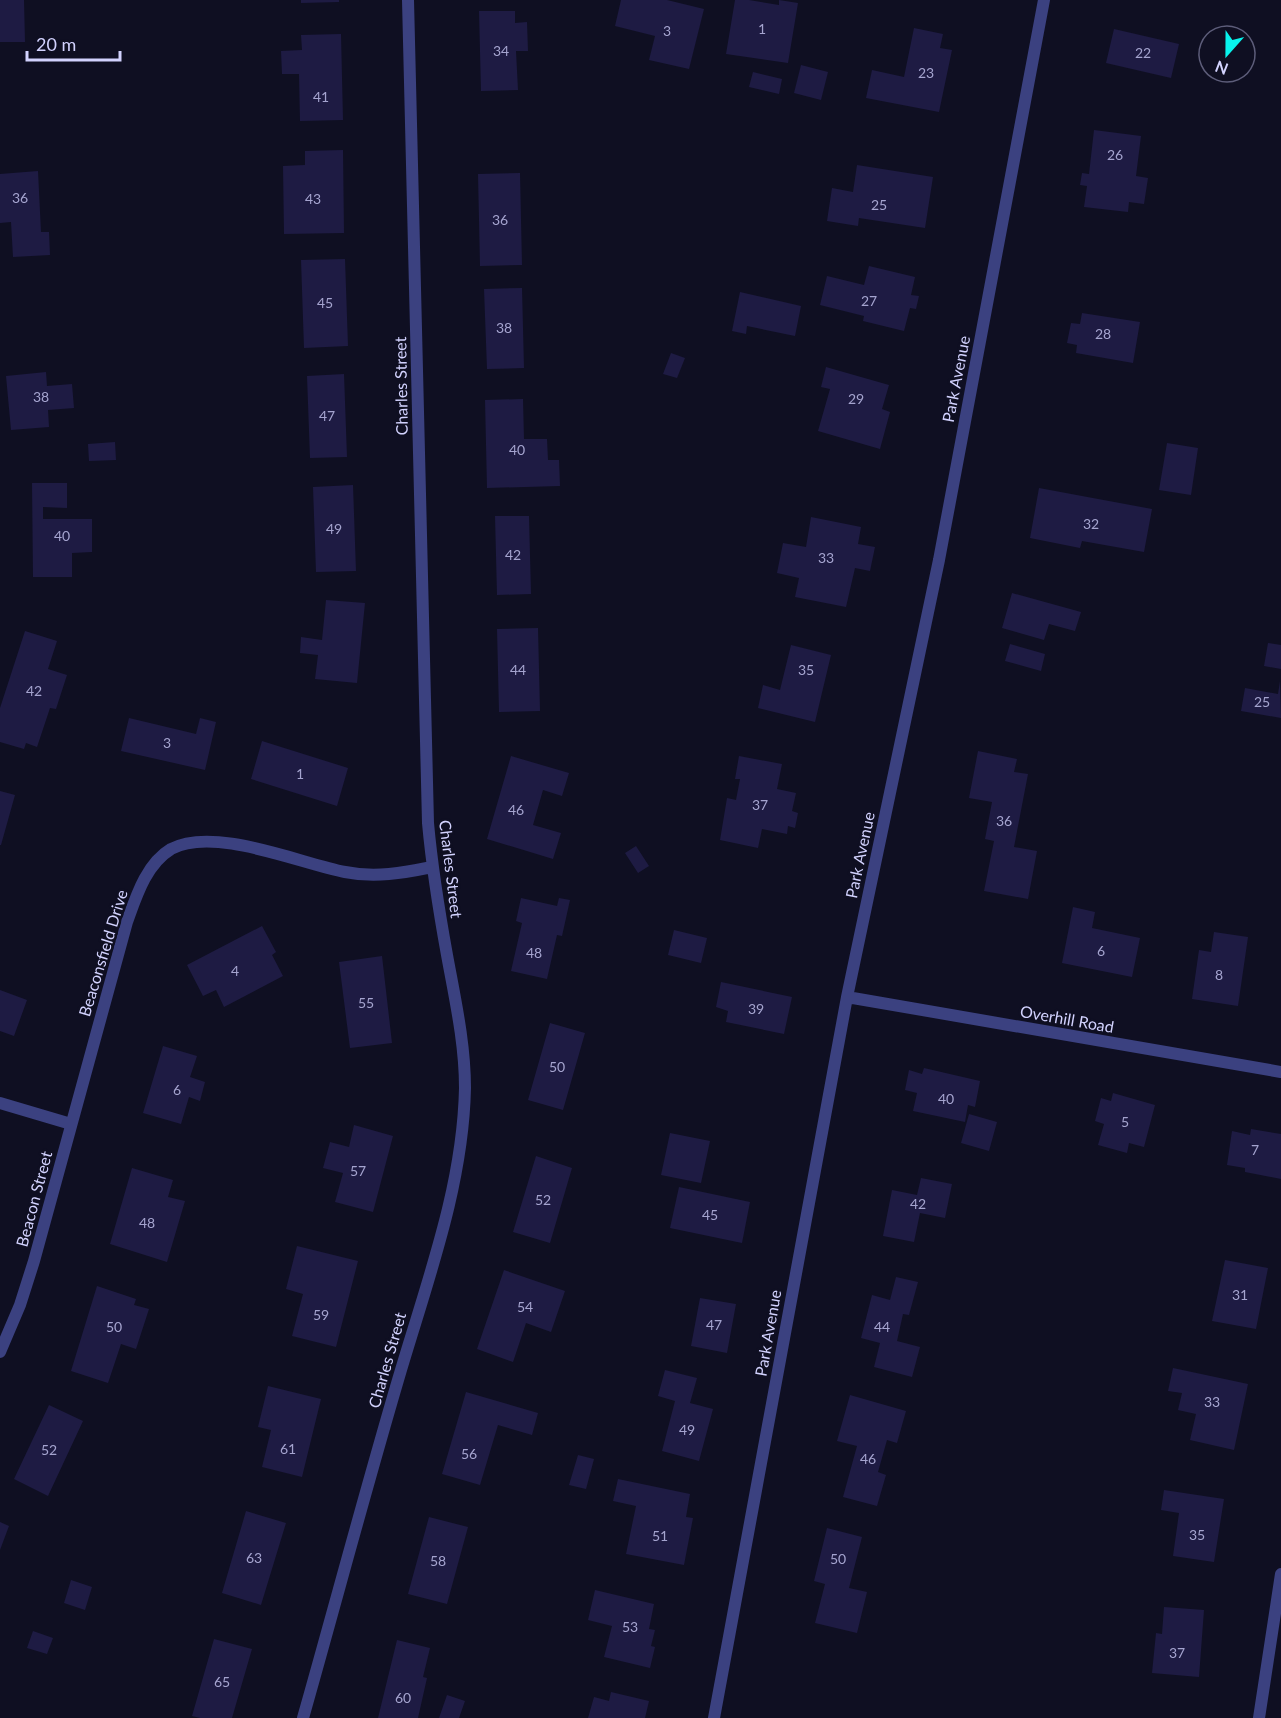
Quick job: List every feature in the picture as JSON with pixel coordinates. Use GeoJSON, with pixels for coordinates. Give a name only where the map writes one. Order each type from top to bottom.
{"type":"FeatureCollection","features":[{"type":"Feature","properties":{"kind":"street","name":"Charles Street"},"geometry":{"type":"LineString","coordinates":[[303,1718],[450,1200],[459,1163],[465,1085],[462,1048],[432,867],[426,771],[408,0]]}},
{"type":"Feature","properties":{"kind":"street","name":"Park Avenue"},"geometry":{"type":"LineString","coordinates":[[714,1718],[847,997],[939,560],[1044,0]]}},
{"type":"Feature","properties":{"kind":"street","name":"Beaconsfield Drive"},"geometry":{"type":"LineString","coordinates":[[71,1124],[137,892],[153,865],[171,849],[194,842],[220,842],[346,872],[377,875],[406,873],[432,867]]}},
{"type":"Feature","properties":{"kind":"street","name":"Overhill Road"},"geometry":{"type":"LineString","coordinates":[[847,997],[1281,1072]]}},
{"type":"Feature","properties":{"kind":"street"},"geometry":{"type":"LineString","coordinates":[[0,1103],[71,1124]]}},
{"type":"Feature","properties":{"kind":"street","name":"Beacon Street"},"geometry":{"type":"LineString","coordinates":[[0,1352],[20,1305],[34,1261],[71,1124]]}},
{"type":"Feature","properties":{"kind":"street"},"geometry":{"type":"LineString","coordinates":[[1260,1718],[1281,1574]]}},
{"type":"Feature","properties":{"kind":"building"},"geometry":{"type":"Polygon","coordinates":[[[0,0],[24,0],[25,42],[0,42],[0,0]]]}},
{"type":"Feature","properties":{"kind":"building"},"geometry":{"type":"Polygon","coordinates":[[[301,0],[339,0],[339,2],[301,3],[301,0]]]}},
{"type":"Feature","properties":{"kind":"building"},"geometry":{"type":"Polygon","coordinates":[[[621,0],[667,0],[704,9],[689,69],[649,60],[655,36],[615,26],[621,0]]]}},
{"type":"Feature","properties":{"kind":"building"},"geometry":{"type":"Polygon","coordinates":[[[735,0],[779,5],[779,0],[798,3],[788,63],[726,54],[735,0]]]}},
{"type":"Feature","properties":{"kind":"building"},"geometry":{"type":"Polygon","coordinates":[[[479,11],[515,11],[515,23],[527,22],[528,51],[516,51],[518,90],[481,91],[479,11]]]}},
{"type":"Feature","properties":{"kind":"building"},"geometry":{"type":"Polygon","coordinates":[[[914,28],[943,34],[940,48],[952,50],[939,112],[866,98],[872,70],[904,77],[914,28]]]}},
{"type":"Feature","properties":{"kind":"building"},"geometry":{"type":"Polygon","coordinates":[[[1114,29],[1179,44],[1171,78],[1106,63],[1114,29]]]}},
{"type":"Feature","properties":{"kind":"building"},"geometry":{"type":"Polygon","coordinates":[[[341,34],[343,120],[300,121],[299,74],[282,74],[281,51],[302,50],[301,35],[341,34]]]}},
{"type":"Feature","properties":{"kind":"building"},"geometry":{"type":"Polygon","coordinates":[[[801,65],[828,72],[821,100],[794,93],[801,65]]]}},
{"type":"Feature","properties":{"kind":"building"},"geometry":{"type":"Polygon","coordinates":[[[753,72],[782,79],[779,94],[749,87],[753,72]]]}},
{"type":"Feature","properties":{"kind":"building"},"geometry":{"type":"Polygon","coordinates":[[[1094,130],[1141,136],[1136,176],[1148,178],[1144,204],[1129,202],[1128,212],[1084,207],[1087,186],[1080,185],[1082,173],[1089,174],[1094,130]]]}},
{"type":"Feature","properties":{"kind":"building"},"geometry":{"type":"Polygon","coordinates":[[[343,150],[344,233],[284,234],[283,166],[305,165],[305,151],[343,150]]]}},
{"type":"Feature","properties":{"kind":"building"},"geometry":{"type":"Polygon","coordinates":[[[857,165],[933,177],[925,228],[859,218],[858,226],[827,221],[832,188],[853,192],[857,165]]]}},
{"type":"Feature","properties":{"kind":"building"},"geometry":{"type":"Polygon","coordinates":[[[38,171],[41,232],[49,232],[50,255],[13,257],[11,222],[0,223],[0,174],[38,171]]]}},
{"type":"Feature","properties":{"kind":"building"},"geometry":{"type":"Polygon","coordinates":[[[520,173],[522,265],[480,266],[478,174],[520,173]]]}},
{"type":"Feature","properties":{"kind":"building"},"geometry":{"type":"Polygon","coordinates":[[[345,259],[348,346],[304,348],[301,260],[345,259]]]}},
{"type":"Feature","properties":{"kind":"building"},"geometry":{"type":"Polygon","coordinates":[[[869,266],[915,277],[911,295],[919,296],[916,309],[910,308],[904,331],[863,321],[864,316],[820,305],[827,276],[864,285],[869,266]]]}},
{"type":"Feature","properties":{"kind":"building"},"geometry":{"type":"Polygon","coordinates":[[[522,288],[524,368],[487,369],[484,289],[522,288]]]}},
{"type":"Feature","properties":{"kind":"building"},"geometry":{"type":"Polygon","coordinates":[[[740,292],[801,306],[795,336],[747,326],[746,334],[732,331],[740,292]]]}},
{"type":"Feature","properties":{"kind":"building"},"geometry":{"type":"Polygon","coordinates":[[[1082,313],[1140,322],[1133,363],[1076,353],[1077,345],[1067,343],[1071,323],[1080,324],[1082,313]]]}},
{"type":"Feature","properties":{"kind":"building"},"geometry":{"type":"Polygon","coordinates":[[[671,353],[685,358],[677,378],[663,374],[671,353]]]}},
{"type":"Feature","properties":{"kind":"building"},"geometry":{"type":"Polygon","coordinates":[[[826,367],[889,385],[882,409],[890,412],[880,449],[818,431],[830,389],[821,387],[826,367]]]}},
{"type":"Feature","properties":{"kind":"building"},"geometry":{"type":"Polygon","coordinates":[[[46,372],[47,386],[72,384],[74,408],[48,410],[49,427],[11,430],[6,376],[46,372]]]}},
{"type":"Feature","properties":{"kind":"building"},"geometry":{"type":"Polygon","coordinates":[[[344,374],[347,457],[310,458],[307,376],[344,374]]]}},
{"type":"Feature","properties":{"kind":"building"},"geometry":{"type":"Polygon","coordinates":[[[523,399],[524,439],[547,439],[548,460],[559,460],[560,486],[487,488],[485,400],[523,399]]]}},
{"type":"Feature","properties":{"kind":"building"},"geometry":{"type":"Polygon","coordinates":[[[115,442],[116,460],[89,461],[88,444],[115,442]]]}},
{"type":"Feature","properties":{"kind":"building"},"geometry":{"type":"Polygon","coordinates":[[[1167,443],[1198,448],[1191,495],[1159,490],[1167,443]]]}},
{"type":"Feature","properties":{"kind":"building"},"geometry":{"type":"Polygon","coordinates":[[[32,483],[67,483],[67,508],[43,507],[43,519],[92,519],[92,552],[72,553],[72,577],[33,577],[32,483]]]}},
{"type":"Feature","properties":{"kind":"building"},"geometry":{"type":"Polygon","coordinates":[[[353,485],[356,571],[316,572],[313,487],[353,485]]]}},
{"type":"Feature","properties":{"kind":"building"},"geometry":{"type":"Polygon","coordinates":[[[1039,488],[1152,509],[1144,552],[1082,541],[1080,548],[1030,538],[1039,488]]]}},
{"type":"Feature","properties":{"kind":"building"},"geometry":{"type":"Polygon","coordinates":[[[495,516],[529,516],[531,594],[497,595],[495,516]]]}},
{"type":"Feature","properties":{"kind":"building"},"geometry":{"type":"Polygon","coordinates":[[[811,517],[861,527],[858,544],[875,547],[870,571],[855,568],[846,607],[795,597],[799,578],[777,573],[783,543],[806,547],[811,517]]]}},
{"type":"Feature","properties":{"kind":"building"},"geometry":{"type":"Polygon","coordinates":[[[1012,593],[1081,612],[1075,631],[1049,624],[1044,640],[1002,628],[1012,593]]]}},
{"type":"Feature","properties":{"kind":"building"},"geometry":{"type":"Polygon","coordinates":[[[326,600],[365,603],[357,683],[315,679],[318,655],[300,653],[301,637],[322,640],[326,600]]]}},
{"type":"Feature","properties":{"kind":"building"},"geometry":{"type":"Polygon","coordinates":[[[538,628],[540,711],[499,712],[497,629],[538,628]]]}},
{"type":"Feature","properties":{"kind":"building"},"geometry":{"type":"Polygon","coordinates":[[[25,631],[57,641],[48,669],[67,675],[56,709],[50,708],[37,747],[26,743],[24,749],[0,742],[0,708],[25,631]]]}},
{"type":"Feature","properties":{"kind":"building"},"geometry":{"type":"Polygon","coordinates":[[[1268,643],[1281,645],[1281,669],[1264,666],[1268,643]]]}},
{"type":"Feature","properties":{"kind":"building"},"geometry":{"type":"Polygon","coordinates":[[[1010,644],[1045,654],[1041,671],[1005,661],[1010,644]]]}},
{"type":"Feature","properties":{"kind":"building"},"geometry":{"type":"Polygon","coordinates":[[[791,645],[831,655],[815,722],[758,708],[763,685],[780,690],[791,645]]]}},
{"type":"Feature","properties":{"kind":"building"},"geometry":{"type":"Polygon","coordinates":[[[1280,681],[1281,718],[1241,711],[1245,688],[1278,694],[1280,681]]]}},
{"type":"Feature","properties":{"kind":"building"},"geometry":{"type":"Polygon","coordinates":[[[129,718],[196,734],[200,718],[216,722],[205,770],[121,751],[129,718]]]}},
{"type":"Feature","properties":{"kind":"building"},"geometry":{"type":"Polygon","coordinates":[[[262,741],[348,768],[337,806],[251,779],[262,741]]]}},
{"type":"Feature","properties":{"kind":"building"},"geometry":{"type":"Polygon","coordinates":[[[978,751],[1017,759],[1014,772],[1028,774],[1014,847],[1037,851],[1028,899],[984,891],[994,841],[985,839],[992,802],[969,798],[978,751]]]}},
{"type":"Feature","properties":{"kind":"building"},"geometry":{"type":"Polygon","coordinates":[[[511,756],[569,773],[562,796],[543,790],[533,825],[561,833],[553,859],[487,839],[511,756]]]}},
{"type":"Feature","properties":{"kind":"building"},"geometry":{"type":"Polygon","coordinates":[[[739,756],[782,764],[777,789],[796,793],[792,811],[798,813],[795,828],[788,826],[787,834],[762,829],[758,848],[720,840],[727,798],[736,800],[740,779],[735,779],[739,756]]]}},
{"type":"Feature","properties":{"kind":"building"},"geometry":{"type":"Polygon","coordinates":[[[0,791],[15,795],[1,845],[0,845],[0,791]]]}},
{"type":"Feature","properties":{"kind":"building"},"geometry":{"type":"Polygon","coordinates":[[[636,846],[649,866],[638,873],[625,853],[636,846]]]}},
{"type":"Feature","properties":{"kind":"building"},"geometry":{"type":"Polygon","coordinates":[[[521,898],[557,906],[559,898],[570,900],[562,936],[557,935],[547,979],[511,971],[522,923],[516,921],[521,898]]]}},
{"type":"Feature","properties":{"kind":"building"},"geometry":{"type":"Polygon","coordinates":[[[1073,907],[1095,912],[1092,928],[1140,938],[1132,977],[1062,963],[1073,907]]]}},
{"type":"Feature","properties":{"kind":"building"},"geometry":{"type":"Polygon","coordinates":[[[262,926],[276,952],[272,955],[283,976],[224,1007],[216,990],[203,996],[187,965],[262,926]]]}},
{"type":"Feature","properties":{"kind":"building"},"geometry":{"type":"Polygon","coordinates":[[[674,930],[707,938],[701,963],[668,955],[674,930]]]}},
{"type":"Feature","properties":{"kind":"building"},"geometry":{"type":"Polygon","coordinates":[[[1214,932],[1248,937],[1238,1006],[1192,999],[1199,950],[1211,952],[1214,932]]]}},
{"type":"Feature","properties":{"kind":"building"},"geometry":{"type":"Polygon","coordinates":[[[382,956],[392,1043],[350,1048],[339,962],[382,956]]]}},
{"type":"Feature","properties":{"kind":"building"},"geometry":{"type":"Polygon","coordinates":[[[721,982],[792,997],[784,1034],[726,1022],[728,1011],[716,1007],[721,982]]]}},
{"type":"Feature","properties":{"kind":"building"},"geometry":{"type":"Polygon","coordinates":[[[0,990],[27,1000],[14,1036],[0,1031],[0,990]]]}},
{"type":"Feature","properties":{"kind":"building"},"geometry":{"type":"Polygon","coordinates":[[[550,1023],[585,1033],[563,1110],[528,1100],[550,1023]]]}},
{"type":"Feature","properties":{"kind":"building"},"geometry":{"type":"Polygon","coordinates":[[[163,1046],[197,1056],[190,1077],[205,1082],[200,1101],[189,1097],[181,1124],[143,1113],[163,1046]]]}},
{"type":"Feature","properties":{"kind":"building"},"geometry":{"type":"Polygon","coordinates":[[[924,1068],[980,1081],[975,1107],[968,1105],[965,1122],[913,1111],[917,1093],[905,1090],[909,1070],[922,1074],[924,1068]]]}},
{"type":"Feature","properties":{"kind":"building"},"geometry":{"type":"Polygon","coordinates":[[[1113,1093],[1155,1105],[1144,1147],[1129,1143],[1127,1153],[1098,1145],[1104,1124],[1095,1121],[1101,1098],[1111,1101],[1113,1093]]]}},
{"type":"Feature","properties":{"kind":"building"},"geometry":{"type":"Polygon","coordinates":[[[969,1114],[997,1122],[989,1151],[961,1143],[969,1114]]]}},
{"type":"Feature","properties":{"kind":"building"},"geometry":{"type":"Polygon","coordinates":[[[354,1125],[393,1136],[373,1212],[335,1202],[343,1173],[323,1168],[330,1142],[349,1147],[354,1125]]]}},
{"type":"Feature","properties":{"kind":"building"},"geometry":{"type":"Polygon","coordinates":[[[1251,1129],[1281,1134],[1281,1179],[1245,1172],[1245,1168],[1227,1165],[1232,1131],[1250,1135],[1251,1129]]]}},
{"type":"Feature","properties":{"kind":"building"},"geometry":{"type":"Polygon","coordinates":[[[670,1133],[710,1141],[701,1183],[661,1175],[670,1133]]]}},
{"type":"Feature","properties":{"kind":"building"},"geometry":{"type":"Polygon","coordinates":[[[536,1156],[572,1168],[550,1243],[513,1232],[536,1156]]]}},
{"type":"Feature","properties":{"kind":"building"},"geometry":{"type":"Polygon","coordinates":[[[132,1168],[173,1180],[168,1197],[185,1201],[167,1262],[110,1244],[132,1168]]]}},
{"type":"Feature","properties":{"kind":"building"},"geometry":{"type":"Polygon","coordinates":[[[921,1178],[952,1184],[945,1218],[920,1213],[914,1242],[883,1236],[892,1190],[917,1195],[921,1178]]]}},
{"type":"Feature","properties":{"kind":"building"},"geometry":{"type":"Polygon","coordinates":[[[679,1187],[750,1202],[742,1243],[670,1228],[679,1187]]]}},
{"type":"Feature","properties":{"kind":"building"},"geometry":{"type":"Polygon","coordinates":[[[297,1246],[358,1261],[336,1347],[292,1336],[303,1294],[286,1289],[297,1246]]]}},
{"type":"Feature","properties":{"kind":"building"},"geometry":{"type":"Polygon","coordinates":[[[1225,1260],[1268,1268],[1256,1329],[1212,1321],[1225,1260]]]}},
{"type":"Feature","properties":{"kind":"building"},"geometry":{"type":"Polygon","coordinates":[[[504,1270],[565,1291],[551,1332],[526,1323],[513,1362],[477,1349],[504,1270]]]}},
{"type":"Feature","properties":{"kind":"building"},"geometry":{"type":"Polygon","coordinates":[[[896,1277],[918,1282],[909,1315],[903,1314],[897,1341],[920,1347],[912,1377],[874,1367],[880,1343],[861,1338],[872,1295],[890,1300],[896,1277]]]}},
{"type":"Feature","properties":{"kind":"building"},"geometry":{"type":"Polygon","coordinates":[[[97,1286],[136,1299],[134,1305],[149,1309],[136,1349],[121,1344],[108,1383],[71,1371],[97,1286]]]}},
{"type":"Feature","properties":{"kind":"building"},"geometry":{"type":"Polygon","coordinates":[[[700,1298],[736,1304],[727,1353],[691,1346],[700,1298]]]}},
{"type":"Feature","properties":{"kind":"building"},"geometry":{"type":"Polygon","coordinates":[[[1173,1368],[1248,1384],[1234,1450],[1190,1440],[1196,1414],[1178,1410],[1182,1393],[1168,1391],[1173,1368]]]}},
{"type":"Feature","properties":{"kind":"building"},"geometry":{"type":"Polygon","coordinates":[[[665,1370],[697,1378],[690,1403],[713,1409],[699,1461],[662,1451],[675,1401],[658,1396],[665,1370]]]}},
{"type":"Feature","properties":{"kind":"building"},"geometry":{"type":"Polygon","coordinates":[[[268,1386],[321,1399],[302,1477],[262,1467],[271,1430],[258,1427],[268,1386]]]}},
{"type":"Feature","properties":{"kind":"building"},"geometry":{"type":"Polygon","coordinates":[[[466,1392],[538,1413],[532,1435],[498,1425],[480,1485],[442,1474],[466,1392]]]}},
{"type":"Feature","properties":{"kind":"building"},"geometry":{"type":"Polygon","coordinates":[[[850,1395],[906,1411],[897,1443],[887,1440],[878,1472],[886,1475],[877,1506],[843,1497],[857,1446],[837,1441],[850,1395]]]}},
{"type":"Feature","properties":{"kind":"building"},"geometry":{"type":"Polygon","coordinates":[[[49,1405],[83,1421],[48,1496],[14,1479],[49,1405]]]}},
{"type":"Feature","properties":{"kind":"building"},"geometry":{"type":"Polygon","coordinates":[[[578,1455],[594,1459],[586,1489],[569,1485],[578,1455]]]}},
{"type":"Feature","properties":{"kind":"building"},"geometry":{"type":"Polygon","coordinates":[[[618,1479],[690,1494],[686,1517],[693,1518],[684,1565],[626,1554],[636,1506],[613,1501],[618,1479]]]}},
{"type":"Feature","properties":{"kind":"building"},"geometry":{"type":"Polygon","coordinates":[[[1164,1490],[1224,1499],[1214,1562],[1173,1556],[1179,1513],[1161,1510],[1164,1490]]]}},
{"type":"Feature","properties":{"kind":"building"},"geometry":{"type":"Polygon","coordinates":[[[246,1511],[286,1523],[261,1605],[222,1593],[246,1511]]]}},
{"type":"Feature","properties":{"kind":"building"},"geometry":{"type":"Polygon","coordinates":[[[429,1517],[468,1527],[447,1604],[408,1594],[429,1517]]]}},
{"type":"Feature","properties":{"kind":"building"},"geometry":{"type":"Polygon","coordinates":[[[0,1522],[9,1526],[0,1550],[0,1522]]]}},
{"type":"Feature","properties":{"kind":"building"},"geometry":{"type":"Polygon","coordinates":[[[827,1528],[862,1537],[849,1588],[867,1592],[857,1633],[815,1623],[825,1584],[814,1581],[827,1528]]]}},
{"type":"Feature","properties":{"kind":"building"},"geometry":{"type":"Polygon","coordinates":[[[71,1580],[92,1587],[85,1610],[64,1603],[71,1580]]]}},
{"type":"Feature","properties":{"kind":"building"},"geometry":{"type":"Polygon","coordinates":[[[595,1590],[654,1604],[649,1629],[655,1630],[651,1646],[655,1647],[650,1668],[604,1657],[612,1626],[588,1620],[595,1590]]]}},
{"type":"Feature","properties":{"kind":"building"},"geometry":{"type":"Polygon","coordinates":[[[1164,1607],[1204,1610],[1199,1677],[1152,1673],[1156,1633],[1162,1634],[1164,1607]]]}},
{"type":"Feature","properties":{"kind":"building"},"geometry":{"type":"Polygon","coordinates":[[[33,1631],[53,1638],[47,1654],[27,1648],[33,1631]]]}},
{"type":"Feature","properties":{"kind":"building"},"geometry":{"type":"Polygon","coordinates":[[[214,1639],[252,1649],[232,1718],[192,1716],[214,1639]]]}},
{"type":"Feature","properties":{"kind":"building"},"geometry":{"type":"Polygon","coordinates":[[[397,1640],[430,1648],[423,1677],[427,1678],[418,1718],[378,1718],[397,1640]]]}},
{"type":"Feature","properties":{"kind":"building"},"geometry":{"type":"Polygon","coordinates":[[[611,1692],[649,1701],[645,1718],[588,1718],[594,1697],[609,1701],[611,1692]]]}},
{"type":"Feature","properties":{"kind":"building"},"geometry":{"type":"Polygon","coordinates":[[[447,1695],[465,1701],[459,1718],[439,1718],[447,1695]]]}}]}
